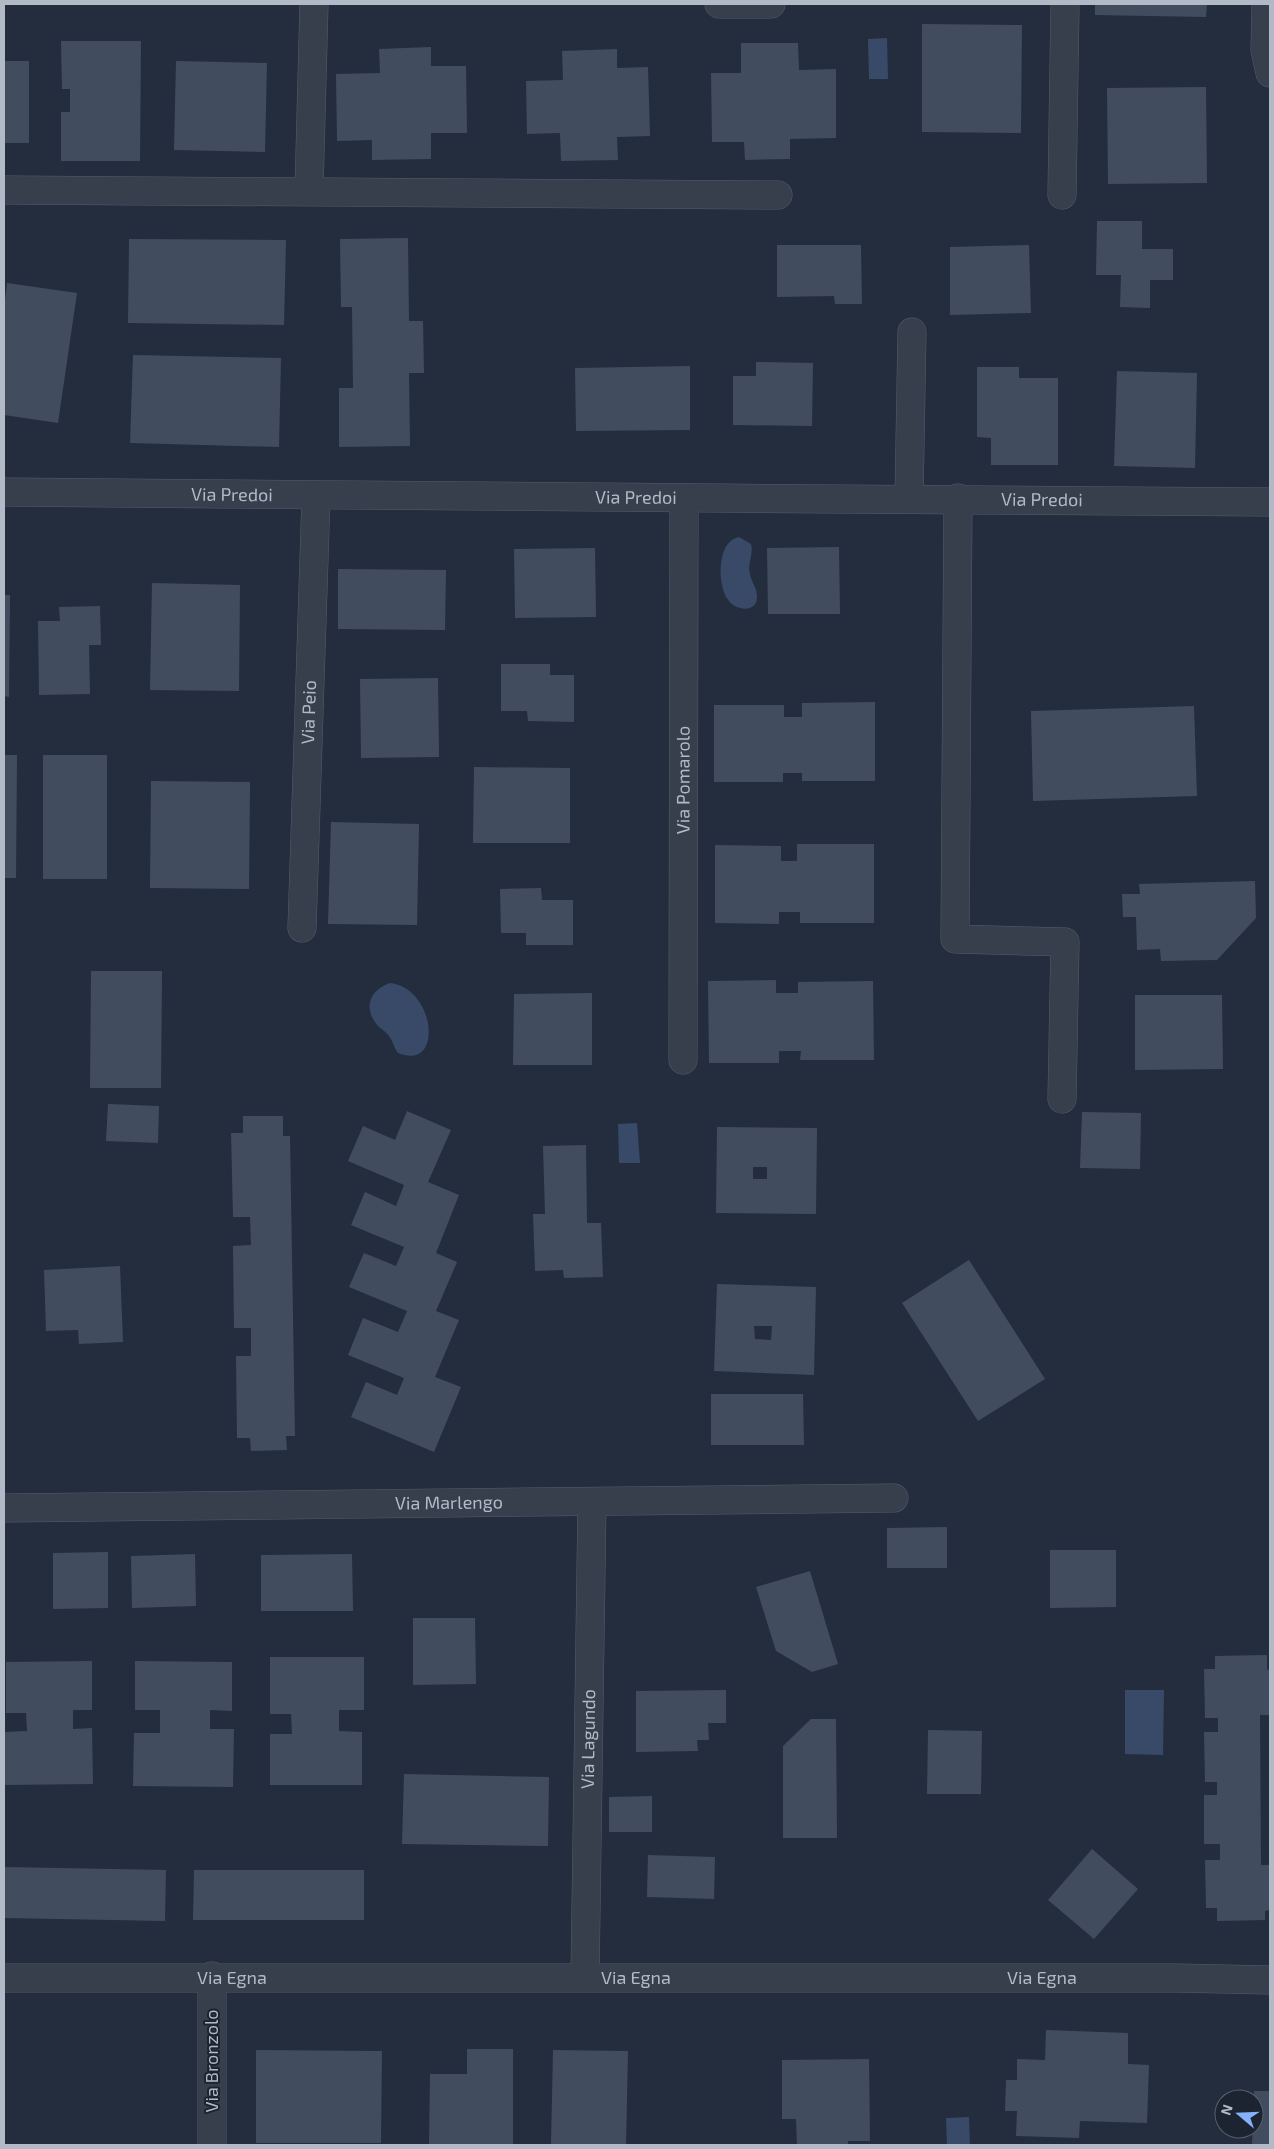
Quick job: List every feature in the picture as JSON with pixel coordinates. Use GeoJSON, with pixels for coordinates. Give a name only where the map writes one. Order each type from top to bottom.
{"type":"FeatureCollection","features":[{"type":"Feature","properties":{"kind":"street"},"geometry":{"type":"LineString","coordinates":[[310,191],[314,4]]}},
{"type":"Feature","properties":{"kind":"street"},"geometry":{"type":"LineString","coordinates":[[719,4],[771,4]]}},
{"type":"Feature","properties":{"kind":"street"},"geometry":{"type":"LineString","coordinates":[[1062,195],[1065,4]]}},
{"type":"Feature","properties":{"kind":"street"},"geometry":{"type":"LineString","coordinates":[[1266,4],[1265,50],[1270,74]]}},
{"type":"Feature","properties":{"kind":"street"},"geometry":{"type":"LineString","coordinates":[[4,190],[778,195]]}},
{"type":"Feature","properties":{"kind":"street"},"geometry":{"type":"LineString","coordinates":[[909,499],[912,332]]}},
{"type":"Feature","properties":{"kind":"street","name":"Via Predoi"},"geometry":{"type":"LineString","coordinates":[[4,492],[316,497],[958,498],[1270,502]]}},
{"type":"Feature","properties":{"kind":"street","name":"Via Peio"},"geometry":{"type":"LineString","coordinates":[[302,928],[316,497]]}},
{"type":"Feature","properties":{"kind":"street"},"geometry":{"type":"LineString","coordinates":[[958,498],[955,939],[1065,942],[1062,1099]]}},
{"type":"Feature","properties":{"kind":"street","name":"Via Pomarolo"},"geometry":{"type":"LineString","coordinates":[[683,1060],[684,499]]}},
{"type":"Feature","properties":{"kind":"street","name":"Via Marlengo"},"geometry":{"type":"LineString","coordinates":[[4,1508],[894,1498]]}},
{"type":"Feature","properties":{"kind":"street","name":"Via Lagundo"},"geometry":{"type":"LineString","coordinates":[[586,1977],[592,1502]]}},
{"type":"Feature","properties":{"kind":"street","name":"Via Egna"},"geometry":{"type":"LineString","coordinates":[[4,1978],[212,1976],[1176,1978],[1270,1980]]}},
{"type":"Feature","properties":{"kind":"street","name":"Via Bronzolo"},"geometry":{"type":"LineString","coordinates":[[212,1976],[212,2145]]}},
{"type":"Feature","properties":{"kind":"water"},"geometry":{"type":"Polygon","coordinates":[[[887,38],[888,79],[869,79],[868,39],[887,38]]]}},
{"type":"Feature","properties":{"kind":"water"},"geometry":{"type":"Polygon","coordinates":[[[739,537],[751,544],[752,551],[749,570],[757,593],[754,605],[746,609],[736,607],[729,601],[722,586],[721,576],[721,565],[726,547],[731,540],[739,537]]]}},
{"type":"Feature","properties":{"kind":"water"},"geometry":{"type":"Polygon","coordinates":[[[390,983],[405,988],[417,999],[425,1012],[428,1041],[423,1051],[413,1056],[398,1053],[389,1036],[376,1024],[371,1016],[371,998],[378,989],[390,983]]]}},
{"type":"Feature","properties":{"kind":"water"},"geometry":{"type":"Polygon","coordinates":[[[637,1123],[640,1163],[619,1163],[618,1124],[637,1123]]]}},
{"type":"Feature","properties":{"kind":"water"},"geometry":{"type":"Polygon","coordinates":[[[1125,1690],[1164,1690],[1163,1755],[1125,1754],[1125,1690]]]}},
{"type":"Feature","properties":{"kind":"water"},"geometry":{"type":"Polygon","coordinates":[[[969,2117],[970,2145],[947,2145],[946,2118],[969,2117]]]}},
{"type":"Feature","properties":{"kind":"building"},"geometry":{"type":"Polygon","coordinates":[[[1095,4],[1207,4],[1206,17],[1095,15],[1095,4]]]}},
{"type":"Feature","properties":{"kind":"building"},"geometry":{"type":"Polygon","coordinates":[[[922,24],[1022,25],[1021,133],[922,132],[922,24]]]}},
{"type":"Feature","properties":{"kind":"building"},"geometry":{"type":"Polygon","coordinates":[[[61,41],[141,41],[140,161],[61,161],[61,112],[70,112],[70,89],[62,89],[61,41]]]}},
{"type":"Feature","properties":{"kind":"building"},"geometry":{"type":"Polygon","coordinates":[[[741,43],[798,43],[799,70],[836,69],[836,138],[790,139],[790,159],[745,160],[744,142],[712,142],[711,73],[741,73],[741,43]]]}},
{"type":"Feature","properties":{"kind":"building"},"geometry":{"type":"Polygon","coordinates":[[[431,47],[431,66],[466,66],[467,133],[431,133],[431,159],[372,160],[372,140],[337,141],[336,74],[380,73],[379,49],[431,47]]]}},
{"type":"Feature","properties":{"kind":"building"},"geometry":{"type":"Polygon","coordinates":[[[617,49],[617,68],[648,67],[650,136],[617,137],[618,160],[561,161],[560,133],[527,134],[526,81],[563,80],[562,51],[617,49]]]}},
{"type":"Feature","properties":{"kind":"building"},"geometry":{"type":"Polygon","coordinates":[[[4,61],[29,61],[29,143],[4,143],[4,61]]]}},
{"type":"Feature","properties":{"kind":"building"},"geometry":{"type":"Polygon","coordinates":[[[176,61],[267,63],[265,152],[174,150],[176,61]]]}},
{"type":"Feature","properties":{"kind":"building"},"geometry":{"type":"Polygon","coordinates":[[[1206,87],[1207,183],[1108,184],[1107,88],[1206,87]]]}},
{"type":"Feature","properties":{"kind":"building"},"geometry":{"type":"Polygon","coordinates":[[[1097,221],[1142,221],[1142,249],[1173,249],[1173,280],[1150,280],[1150,308],[1120,307],[1121,275],[1096,275],[1097,221]]]}},
{"type":"Feature","properties":{"kind":"building"},"geometry":{"type":"Polygon","coordinates":[[[408,238],[409,321],[423,321],[424,373],[409,373],[410,446],[339,447],[339,388],[353,388],[352,307],[341,307],[340,239],[408,238]]]}},
{"type":"Feature","properties":{"kind":"building"},"geometry":{"type":"Polygon","coordinates":[[[129,239],[286,240],[284,325],[128,323],[129,239]]]}},
{"type":"Feature","properties":{"kind":"building"},"geometry":{"type":"Polygon","coordinates":[[[777,245],[861,245],[862,304],[835,304],[834,296],[777,297],[777,245]]]}},
{"type":"Feature","properties":{"kind":"building"},"geometry":{"type":"Polygon","coordinates":[[[1029,245],[1031,313],[950,315],[950,247],[1029,245]]]}},
{"type":"Feature","properties":{"kind":"building"},"geometry":{"type":"Polygon","coordinates":[[[7,283],[77,293],[58,423],[4,415],[4,309],[7,283]]]}},
{"type":"Feature","properties":{"kind":"building"},"geometry":{"type":"Polygon","coordinates":[[[133,355],[281,358],[279,447],[130,443],[133,355]]]}},
{"type":"Feature","properties":{"kind":"building"},"geometry":{"type":"Polygon","coordinates":[[[756,362],[813,363],[812,426],[733,425],[733,376],[756,376],[756,362]]]}},
{"type":"Feature","properties":{"kind":"building"},"geometry":{"type":"Polygon","coordinates":[[[690,366],[690,430],[576,431],[575,368],[690,366]]]}},
{"type":"Feature","properties":{"kind":"building"},"geometry":{"type":"Polygon","coordinates":[[[977,367],[1019,367],[1019,378],[1058,378],[1058,465],[991,465],[991,438],[977,437],[977,367]]]}},
{"type":"Feature","properties":{"kind":"building"},"geometry":{"type":"Polygon","coordinates":[[[1117,371],[1197,373],[1195,468],[1114,466],[1117,371]]]}},
{"type":"Feature","properties":{"kind":"building"},"geometry":{"type":"Polygon","coordinates":[[[839,547],[840,614],[768,614],[767,548],[839,547]]]}},
{"type":"Feature","properties":{"kind":"building"},"geometry":{"type":"Polygon","coordinates":[[[595,548],[596,617],[515,618],[514,549],[595,548]]]}},
{"type":"Feature","properties":{"kind":"building"},"geometry":{"type":"Polygon","coordinates":[[[338,569],[446,570],[445,630],[338,629],[338,569]]]}},
{"type":"Feature","properties":{"kind":"building"},"geometry":{"type":"Polygon","coordinates":[[[152,583],[240,585],[239,691],[150,690],[152,583]]]}},
{"type":"Feature","properties":{"kind":"building"},"geometry":{"type":"Polygon","coordinates":[[[4,595],[10,595],[9,697],[4,696],[4,595]]]}},
{"type":"Feature","properties":{"kind":"building"},"geometry":{"type":"Polygon","coordinates":[[[100,606],[101,645],[89,645],[90,694],[39,695],[38,621],[60,621],[59,607],[100,606]]]}},
{"type":"Feature","properties":{"kind":"building"},"geometry":{"type":"Polygon","coordinates":[[[501,664],[550,664],[550,675],[574,675],[574,722],[528,721],[527,711],[501,711],[501,664]]]}},
{"type":"Feature","properties":{"kind":"building"},"geometry":{"type":"Polygon","coordinates":[[[438,678],[439,757],[361,758],[360,679],[438,678]]]}},
{"type":"Feature","properties":{"kind":"building"},"geometry":{"type":"Polygon","coordinates":[[[875,702],[875,781],[802,781],[802,773],[783,773],[783,782],[714,782],[714,705],[784,705],[784,717],[802,717],[802,703],[875,702]]]}},
{"type":"Feature","properties":{"kind":"building"},"geometry":{"type":"Polygon","coordinates":[[[1194,706],[1197,796],[1033,801],[1031,711],[1194,706]]]}},
{"type":"Feature","properties":{"kind":"building"},"geometry":{"type":"Polygon","coordinates":[[[4,755],[17,755],[16,878],[4,878],[4,755]]]}},
{"type":"Feature","properties":{"kind":"building"},"geometry":{"type":"Polygon","coordinates":[[[43,755],[107,755],[107,879],[43,879],[43,755]]]}},
{"type":"Feature","properties":{"kind":"building"},"geometry":{"type":"Polygon","coordinates":[[[474,767],[570,768],[570,843],[473,843],[474,767]]]}},
{"type":"Feature","properties":{"kind":"building"},"geometry":{"type":"Polygon","coordinates":[[[151,781],[250,782],[249,889],[150,888],[151,781]]]}},
{"type":"Feature","properties":{"kind":"building"},"geometry":{"type":"Polygon","coordinates":[[[331,822],[419,824],[417,925],[328,924],[331,822]]]}},
{"type":"Feature","properties":{"kind":"building"},"geometry":{"type":"Polygon","coordinates":[[[797,844],[874,844],[874,923],[800,923],[800,912],[779,912],[779,924],[715,923],[715,845],[781,846],[781,861],[797,861],[797,844]]]}},
{"type":"Feature","properties":{"kind":"building"},"geometry":{"type":"Polygon","coordinates":[[[1255,881],[1256,918],[1217,960],[1161,961],[1160,949],[1137,950],[1136,917],[1123,917],[1122,894],[1140,894],[1139,884],[1255,881]]]}},
{"type":"Feature","properties":{"kind":"building"},"geometry":{"type":"Polygon","coordinates":[[[541,888],[542,900],[573,900],[573,945],[526,945],[526,933],[501,933],[500,889],[541,888]]]}},
{"type":"Feature","properties":{"kind":"building"},"geometry":{"type":"Polygon","coordinates":[[[91,971],[162,971],[161,1088],[90,1088],[91,971]]]}},
{"type":"Feature","properties":{"kind":"building"},"geometry":{"type":"Polygon","coordinates":[[[776,980],[776,993],[798,993],[798,982],[873,981],[874,1060],[800,1060],[801,1051],[779,1051],[779,1063],[709,1063],[708,981],[776,980]]]}},
{"type":"Feature","properties":{"kind":"building"},"geometry":{"type":"Polygon","coordinates":[[[592,993],[592,1065],[513,1065],[514,994],[592,993]]]}},
{"type":"Feature","properties":{"kind":"building"},"geometry":{"type":"Polygon","coordinates":[[[1135,995],[1222,995],[1223,1069],[1135,1070],[1135,995]]]}},
{"type":"Feature","properties":{"kind":"building"},"geometry":{"type":"Polygon","coordinates":[[[108,1104],[159,1106],[158,1143],[106,1141],[108,1104]]]}},
{"type":"Feature","properties":{"kind":"building"},"geometry":{"type":"Polygon","coordinates":[[[407,1111],[451,1130],[428,1182],[459,1195],[436,1253],[457,1262],[436,1311],[459,1320],[435,1377],[461,1387],[434,1452],[351,1417],[366,1382],[397,1395],[404,1378],[348,1355],[363,1318],[398,1332],[407,1311],[349,1287],[364,1253],[396,1266],[404,1247],[351,1225],[365,1192],[396,1206],[404,1185],[348,1161],[363,1126],[395,1140],[407,1111]]]}},
{"type":"Feature","properties":{"kind":"building"},"geometry":{"type":"Polygon","coordinates":[[[1082,1112],[1141,1113],[1140,1169],[1080,1168],[1082,1112]]]}},
{"type":"Feature","properties":{"kind":"building"},"geometry":{"type":"Polygon","coordinates":[[[243,1116],[283,1116],[283,1136],[290,1136],[295,1436],[286,1436],[287,1450],[251,1451],[250,1438],[237,1438],[236,1356],[251,1356],[251,1328],[234,1328],[233,1246],[251,1245],[250,1217],[233,1217],[231,1133],[243,1133],[243,1116]]]}},
{"type":"Feature","properties":{"kind":"building"},"geometry":{"type":"Polygon","coordinates":[[[717,1127],[817,1128],[816,1214],[716,1213],[717,1127]],[[753,1167],[753,1179],[767,1179],[767,1167],[753,1167]]]}},
{"type":"Feature","properties":{"kind":"building"},"geometry":{"type":"Polygon","coordinates":[[[586,1145],[587,1223],[601,1223],[603,1277],[564,1278],[563,1270],[535,1271],[533,1214],[545,1214],[543,1146],[586,1145]]]}},
{"type":"Feature","properties":{"kind":"building"},"geometry":{"type":"Polygon","coordinates":[[[969,1260],[1045,1379],[978,1421],[902,1303],[969,1260]]]}},
{"type":"Feature","properties":{"kind":"building"},"geometry":{"type":"Polygon","coordinates":[[[120,1266],[123,1342],[79,1344],[78,1330],[46,1331],[44,1270],[120,1266]]]}},
{"type":"Feature","properties":{"kind":"building"},"geometry":{"type":"Polygon","coordinates":[[[717,1284],[816,1287],[814,1375],[714,1371],[717,1284]],[[754,1326],[755,1339],[771,1340],[772,1326],[754,1326]]]}},
{"type":"Feature","properties":{"kind":"building"},"geometry":{"type":"Polygon","coordinates":[[[711,1394],[803,1394],[804,1445],[711,1445],[711,1394]]]}},
{"type":"Feature","properties":{"kind":"building"},"geometry":{"type":"Polygon","coordinates":[[[947,1527],[947,1568],[887,1568],[887,1528],[947,1527]]]}},
{"type":"Feature","properties":{"kind":"building"},"geometry":{"type":"Polygon","coordinates":[[[1050,1550],[1116,1550],[1116,1607],[1050,1608],[1050,1550]]]}},
{"type":"Feature","properties":{"kind":"building"},"geometry":{"type":"Polygon","coordinates":[[[108,1552],[108,1608],[53,1609],[53,1553],[108,1552]]]}},
{"type":"Feature","properties":{"kind":"building"},"geometry":{"type":"Polygon","coordinates":[[[195,1554],[196,1606],[132,1608],[131,1556],[195,1554]]]}},
{"type":"Feature","properties":{"kind":"building"},"geometry":{"type":"Polygon","coordinates":[[[352,1554],[353,1611],[261,1611],[261,1555],[352,1554]]]}},
{"type":"Feature","properties":{"kind":"building"},"geometry":{"type":"Polygon","coordinates":[[[810,1571],[838,1664],[812,1672],[776,1651],[756,1587],[810,1571]]]}},
{"type":"Feature","properties":{"kind":"building"},"geometry":{"type":"Polygon","coordinates":[[[413,1618],[475,1618],[476,1684],[413,1685],[413,1618]]]}},
{"type":"Feature","properties":{"kind":"building"},"geometry":{"type":"Polygon","coordinates":[[[1267,1655],[1267,1670],[1270,1669],[1270,1715],[1260,1715],[1261,1865],[1270,1865],[1270,1910],[1265,1911],[1265,1920],[1217,1921],[1217,1908],[1206,1908],[1205,1860],[1220,1860],[1220,1844],[1204,1844],[1204,1795],[1217,1795],[1217,1782],[1205,1782],[1204,1732],[1218,1732],[1218,1718],[1205,1718],[1204,1669],[1215,1669],[1215,1656],[1267,1655]]]}},
{"type":"Feature","properties":{"kind":"building"},"geometry":{"type":"Polygon","coordinates":[[[270,1657],[364,1657],[364,1710],[339,1710],[339,1731],[362,1732],[362,1785],[270,1785],[270,1734],[292,1734],[291,1714],[270,1714],[270,1657]]]}},
{"type":"Feature","properties":{"kind":"building"},"geometry":{"type":"Polygon","coordinates":[[[92,1661],[92,1710],[73,1710],[73,1729],[92,1728],[93,1784],[5,1785],[5,1732],[27,1731],[26,1713],[6,1713],[6,1662],[92,1661]]]}},
{"type":"Feature","properties":{"kind":"building"},"geometry":{"type":"Polygon","coordinates":[[[135,1661],[232,1662],[232,1711],[210,1710],[210,1729],[234,1729],[233,1787],[133,1786],[134,1733],[160,1733],[160,1710],[135,1710],[135,1661]]]}},
{"type":"Feature","properties":{"kind":"building"},"geometry":{"type":"Polygon","coordinates":[[[726,1690],[726,1723],[708,1723],[709,1740],[697,1740],[698,1751],[636,1752],[636,1691],[726,1690]]]}},
{"type":"Feature","properties":{"kind":"building"},"geometry":{"type":"Polygon","coordinates":[[[811,1719],[836,1719],[837,1838],[783,1838],[783,1746],[811,1719]]]}},
{"type":"Feature","properties":{"kind":"building"},"geometry":{"type":"Polygon","coordinates":[[[928,1730],[982,1731],[981,1794],[927,1794],[928,1730]]]}},
{"type":"Feature","properties":{"kind":"building"},"geometry":{"type":"Polygon","coordinates":[[[404,1774],[549,1777],[548,1846],[402,1844],[404,1774]]]}},
{"type":"Feature","properties":{"kind":"building"},"geometry":{"type":"Polygon","coordinates":[[[652,1796],[652,1832],[609,1832],[609,1797],[652,1796]]]}},
{"type":"Feature","properties":{"kind":"building"},"geometry":{"type":"Polygon","coordinates":[[[1092,1849],[1138,1889],[1094,1939],[1048,1900],[1092,1849]]]}},
{"type":"Feature","properties":{"kind":"building"},"geometry":{"type":"Polygon","coordinates":[[[648,1855],[715,1857],[714,1899],[647,1897],[648,1855]]]}},
{"type":"Feature","properties":{"kind":"building"},"geometry":{"type":"Polygon","coordinates":[[[4,1867],[166,1870],[165,1921],[4,1918],[4,1867]]]}},
{"type":"Feature","properties":{"kind":"building"},"geometry":{"type":"Polygon","coordinates":[[[194,1870],[364,1870],[364,1920],[193,1920],[194,1870]]]}},
{"type":"Feature","properties":{"kind":"building"},"geometry":{"type":"Polygon","coordinates":[[[1046,2030],[1128,2033],[1128,2064],[1149,2065],[1147,2123],[1080,2121],[1079,2138],[1016,2136],[1017,2111],[1005,2111],[1006,2080],[1017,2080],[1017,2059],[1045,2060],[1046,2030]]]}},
{"type":"Feature","properties":{"kind":"building"},"geometry":{"type":"Polygon","coordinates":[[[467,2049],[513,2049],[513,2145],[429,2145],[430,2074],[467,2074],[467,2049]]]}},
{"type":"Feature","properties":{"kind":"building"},"geometry":{"type":"Polygon","coordinates":[[[256,2050],[382,2051],[381,2143],[256,2143],[256,2050]]]}},
{"type":"Feature","properties":{"kind":"building"},"geometry":{"type":"Polygon","coordinates":[[[553,2050],[628,2051],[626,2145],[551,2145],[553,2050]]]}},
{"type":"Feature","properties":{"kind":"building"},"geometry":{"type":"Polygon","coordinates":[[[869,2059],[870,2141],[848,2141],[848,2145],[797,2145],[796,2119],[782,2119],[782,2060],[869,2059]]]}},
{"type":"Feature","properties":{"kind":"building"},"geometry":{"type":"Polygon","coordinates":[[[1264,2091],[1270,2091],[1270,2145],[1252,2145],[1252,2139],[1264,2139],[1264,2091]]]}}]}
